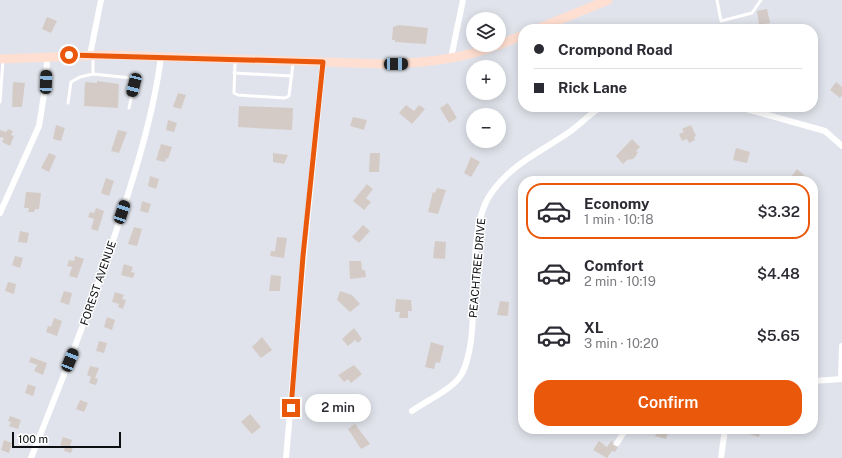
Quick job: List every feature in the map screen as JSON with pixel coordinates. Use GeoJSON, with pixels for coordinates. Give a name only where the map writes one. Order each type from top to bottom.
{"type":"FeatureCollection","features":[{"type":"Feature","properties":{"kind":"main road"},"geometry":{"type":"LineString","coordinates":[[549,24],[608,0]]}},
{"type":"Feature","properties":{"kind":"main road"},"geometry":{"type":"LineString","coordinates":[[506,42],[518,37]]}},
{"type":"Feature","properties":{"kind":"main road"},"geometry":{"type":"LineString","coordinates":[[1,59],[91,55],[399,64],[451,58],[473,52]]}},
{"type":"Feature","properties":{"kind":"street"},"geometry":{"type":"LineString","coordinates":[[91,55],[101,0]]}},
{"type":"Feature","properties":{"kind":"street"},"geometry":{"type":"LineString","coordinates":[[451,58],[463,0]]}},
{"type":"Feature","properties":{"kind":"street"},"geometry":{"type":"LineString","coordinates":[[0,213],[39,126],[46,82],[47,56]]}},
{"type":"Feature","properties":{"kind":"street","name":"FOREST AVENUE"},"geometry":{"type":"LineString","coordinates":[[31,458],[87,319],[105,267],[154,105],[161,57]]}},
{"type":"Feature","properties":{"kind":"street"},"geometry":{"type":"LineString","coordinates":[[286,458],[304,248],[323,62]]}},
{"type":"Feature","properties":{"kind":"street","name":"PEACHTREE DRIVE"},"geometry":{"type":"LineString","coordinates":[[412,411],[452,385],[464,369],[472,337],[478,232],[481,213],[490,195],[505,177],[528,157],[567,135],[595,112]]}},
{"type":"Feature","properties":{"kind":"street"},"geometry":{"type":"LineString","coordinates":[[758,112],[825,131],[842,146]]}},
{"type":"Feature","properties":{"kind":"street"},"geometry":{"type":"LineString","coordinates":[[818,381],[842,379],[842,346]]}},
{"type":"Feature","properties":{"kind":"street"},"geometry":{"type":"LineString","coordinates":[[617,443],[623,434]]}},
{"type":"Feature","properties":{"kind":"street"},"geometry":{"type":"LineString","coordinates":[[721,458],[724,434]]}},
{"type":"Feature","properties":{"kind":"lane"},"geometry":{"type":"LineString","coordinates":[[717,0],[721,21],[752,13],[761,0]]}},
{"type":"Feature","properties":{"kind":"lane"},"geometry":{"type":"LineString","coordinates":[[91,55],[93,74]]}},
{"type":"Feature","properties":{"kind":"lane"},"geometry":{"type":"LineString","coordinates":[[0,102],[1,59]]}},
{"type":"Feature","properties":{"kind":"lane"},"geometry":{"type":"LineString","coordinates":[[235,60],[233,90],[238,95],[284,98],[289,96],[294,61]]}},
{"type":"Feature","properties":{"kind":"lane"},"geometry":{"type":"LineString","coordinates":[[234,73],[292,76]]}},
{"type":"Feature","properties":{"kind":"lane"},"geometry":{"type":"LineString","coordinates":[[68,103],[71,82],[80,77],[93,74],[126,76],[131,78],[134,85],[129,108]]}},
{"type":"Feature","properties":{"kind":"building"},"geometry":{"type":"Polygon","coordinates":[[[767,9],[770,23],[759,24],[757,11],[767,9]]]}},
{"type":"Feature","properties":{"kind":"building"},"geometry":{"type":"Polygon","coordinates":[[[47,17],[57,21],[51,33],[42,29],[47,17]]]}},
{"type":"Feature","properties":{"kind":"building"},"geometry":{"type":"Polygon","coordinates":[[[399,25],[428,28],[426,44],[395,42],[395,40],[392,40],[393,27],[399,25]]]}},
{"type":"Feature","properties":{"kind":"building"},"geometry":{"type":"Polygon","coordinates":[[[97,81],[119,84],[118,108],[84,106],[85,82],[97,83],[97,81]]]}},
{"type":"Feature","properties":{"kind":"building"},"geometry":{"type":"Polygon","coordinates":[[[13,82],[25,83],[22,107],[12,107],[13,82]]]}},
{"type":"Feature","properties":{"kind":"building"},"geometry":{"type":"Polygon","coordinates":[[[836,82],[842,87],[842,95],[840,98],[830,90],[836,82]]]}},
{"type":"Feature","properties":{"kind":"building"},"geometry":{"type":"Polygon","coordinates":[[[178,93],[186,95],[181,109],[173,107],[178,93]]]}},
{"type":"Feature","properties":{"kind":"building"},"geometry":{"type":"Polygon","coordinates":[[[448,103],[457,118],[449,123],[440,108],[448,103]]]}},
{"type":"Feature","properties":{"kind":"building"},"geometry":{"type":"Polygon","coordinates":[[[406,105],[414,111],[419,105],[425,109],[412,124],[399,113],[406,105]]]}},
{"type":"Feature","properties":{"kind":"building"},"geometry":{"type":"Polygon","coordinates":[[[239,106],[293,108],[292,130],[238,127],[239,106]]]}},
{"type":"Feature","properties":{"kind":"building"},"geometry":{"type":"Polygon","coordinates":[[[353,117],[367,120],[364,130],[350,126],[353,117]]]}},
{"type":"Feature","properties":{"kind":"building"},"geometry":{"type":"Polygon","coordinates":[[[168,120],[177,123],[174,132],[166,130],[168,120]]]}},
{"type":"Feature","properties":{"kind":"building"},"geometry":{"type":"Polygon","coordinates":[[[56,125],[65,128],[61,141],[53,139],[56,125]]]}},
{"type":"Feature","properties":{"kind":"building"},"geometry":{"type":"Polygon","coordinates":[[[691,125],[696,136],[694,137],[695,140],[689,143],[687,139],[682,141],[679,134],[684,132],[682,129],[691,125]]]}},
{"type":"Feature","properties":{"kind":"building"},"geometry":{"type":"Polygon","coordinates":[[[8,129],[13,131],[11,135],[14,136],[10,146],[2,142],[4,138],[0,137],[0,130],[6,132],[8,129]]]}},
{"type":"Feature","properties":{"kind":"building"},"geometry":{"type":"Polygon","coordinates":[[[118,130],[127,132],[119,153],[111,151],[118,130]]]}},
{"type":"Feature","properties":{"kind":"building"},"geometry":{"type":"Polygon","coordinates":[[[632,139],[640,147],[636,151],[638,152],[633,159],[627,160],[623,164],[616,156],[632,139]]]}},
{"type":"Feature","properties":{"kind":"building"},"geometry":{"type":"Polygon","coordinates":[[[161,144],[172,147],[168,159],[166,158],[165,162],[156,160],[161,144]]]}},
{"type":"Feature","properties":{"kind":"building"},"geometry":{"type":"Polygon","coordinates":[[[736,148],[750,152],[747,163],[733,160],[736,148]]]}},
{"type":"Feature","properties":{"kind":"building"},"geometry":{"type":"Polygon","coordinates":[[[49,153],[56,156],[49,172],[41,168],[49,153]]]}},
{"type":"Feature","properties":{"kind":"building"},"geometry":{"type":"Polygon","coordinates":[[[273,153],[288,155],[284,164],[273,162],[273,153]]]}},
{"type":"Feature","properties":{"kind":"building"},"geometry":{"type":"Polygon","coordinates":[[[370,153],[380,153],[379,172],[369,172],[370,153]]]}},
{"type":"Feature","properties":{"kind":"building"},"geometry":{"type":"Polygon","coordinates":[[[471,157],[480,162],[471,177],[464,173],[471,157]]]}},
{"type":"Feature","properties":{"kind":"building"},"geometry":{"type":"Polygon","coordinates":[[[797,169],[805,176],[792,176],[797,169]]]}},
{"type":"Feature","properties":{"kind":"building"},"geometry":{"type":"Polygon","coordinates":[[[150,176],[159,179],[156,189],[148,186],[150,176]]]}},
{"type":"Feature","properties":{"kind":"building"},"geometry":{"type":"Polygon","coordinates":[[[106,178],[114,181],[109,196],[101,193],[106,178]]]}},
{"type":"Feature","properties":{"kind":"building"},"geometry":{"type":"Polygon","coordinates":[[[367,184],[373,189],[366,198],[371,202],[364,210],[353,201],[367,184]]]}},
{"type":"Feature","properties":{"kind":"building"},"geometry":{"type":"Polygon","coordinates":[[[437,188],[446,190],[438,214],[428,212],[433,192],[435,193],[437,188]]]}},
{"type":"Feature","properties":{"kind":"building"},"geometry":{"type":"Polygon","coordinates":[[[26,192],[41,193],[39,209],[35,209],[34,212],[28,212],[29,208],[24,208],[26,192]]]}},
{"type":"Feature","properties":{"kind":"building"},"geometry":{"type":"Polygon","coordinates":[[[142,201],[151,204],[148,213],[140,211],[142,201]]]}},
{"type":"Feature","properties":{"kind":"building"},"geometry":{"type":"Polygon","coordinates":[[[96,208],[104,211],[98,231],[91,229],[94,219],[88,217],[90,212],[94,213],[96,208]]]}},
{"type":"Feature","properties":{"kind":"building"},"geometry":{"type":"Polygon","coordinates":[[[363,225],[370,231],[359,243],[352,237],[363,225]]]}},
{"type":"Feature","properties":{"kind":"building"},"geometry":{"type":"Polygon","coordinates":[[[134,227],[142,229],[137,246],[128,244],[134,227]]]}},
{"type":"Feature","properties":{"kind":"building"},"geometry":{"type":"Polygon","coordinates":[[[20,231],[29,233],[27,243],[18,242],[20,231]]]}},
{"type":"Feature","properties":{"kind":"building"},"geometry":{"type":"Polygon","coordinates":[[[277,237],[287,238],[284,258],[270,256],[271,251],[275,251],[277,237]]]}},
{"type":"Feature","properties":{"kind":"building"},"geometry":{"type":"Polygon","coordinates":[[[435,241],[446,242],[445,259],[433,258],[435,241]]]}},
{"type":"Feature","properties":{"kind":"building"},"geometry":{"type":"Polygon","coordinates":[[[15,256],[23,258],[20,268],[12,265],[15,256]]]}},
{"type":"Feature","properties":{"kind":"building"},"geometry":{"type":"Polygon","coordinates":[[[75,256],[84,259],[77,278],[69,276],[72,267],[67,266],[69,260],[74,261],[75,256]]]}},
{"type":"Feature","properties":{"kind":"building"},"geometry":{"type":"Polygon","coordinates":[[[349,261],[361,261],[362,270],[365,270],[366,277],[350,279],[349,261]]]}},
{"type":"Feature","properties":{"kind":"building"},"geometry":{"type":"Polygon","coordinates":[[[124,264],[133,267],[131,272],[135,273],[133,278],[121,275],[124,264]]]}},
{"type":"Feature","properties":{"kind":"building"},"geometry":{"type":"Polygon","coordinates":[[[271,275],[281,276],[280,291],[269,291],[271,275]]]}},
{"type":"Feature","properties":{"kind":"building"},"geometry":{"type":"Polygon","coordinates":[[[8,282],[16,284],[14,294],[5,291],[8,282]]]}},
{"type":"Feature","properties":{"kind":"building"},"geometry":{"type":"Polygon","coordinates":[[[64,291],[72,293],[69,305],[60,302],[64,291]]]}},
{"type":"Feature","properties":{"kind":"building"},"geometry":{"type":"Polygon","coordinates":[[[340,291],[352,295],[360,304],[350,312],[337,300],[340,291]]]}},
{"type":"Feature","properties":{"kind":"building"},"geometry":{"type":"Polygon","coordinates":[[[115,292],[124,295],[122,299],[126,300],[123,309],[118,307],[119,304],[112,302],[115,292]]]}},
{"type":"Feature","properties":{"kind":"building"},"geometry":{"type":"Polygon","coordinates":[[[396,299],[411,300],[412,311],[408,311],[408,318],[399,318],[400,312],[395,312],[396,299]]]}},
{"type":"Feature","properties":{"kind":"building"},"geometry":{"type":"Polygon","coordinates":[[[500,301],[509,302],[508,316],[497,315],[500,301]]]}},
{"type":"Feature","properties":{"kind":"building"},"geometry":{"type":"Polygon","coordinates":[[[107,317],[115,320],[112,330],[104,327],[107,317]]]}},
{"type":"Feature","properties":{"kind":"building"},"geometry":{"type":"Polygon","coordinates":[[[54,318],[62,321],[57,336],[46,332],[48,326],[51,327],[54,318]]]}},
{"type":"Feature","properties":{"kind":"building"},"geometry":{"type":"Polygon","coordinates":[[[354,328],[362,339],[358,343],[355,340],[348,346],[342,339],[354,328]]]}},
{"type":"Feature","properties":{"kind":"building"},"geometry":{"type":"Polygon","coordinates":[[[262,337],[272,350],[261,358],[252,347],[262,337]]]}},
{"type":"Feature","properties":{"kind":"building"},"geometry":{"type":"Polygon","coordinates":[[[99,341],[107,343],[104,353],[96,351],[99,341]]]}},
{"type":"Feature","properties":{"kind":"building"},"geometry":{"type":"Polygon","coordinates":[[[431,342],[444,346],[440,363],[436,362],[434,369],[425,367],[431,342]]]}},
{"type":"Feature","properties":{"kind":"building"},"geometry":{"type":"Polygon","coordinates":[[[31,357],[47,363],[43,375],[34,371],[37,365],[29,362],[31,357]]]}},
{"type":"Feature","properties":{"kind":"building"},"geometry":{"type":"Polygon","coordinates":[[[354,365],[362,374],[351,383],[348,379],[344,382],[338,375],[354,365]]]}},
{"type":"Feature","properties":{"kind":"building"},"geometry":{"type":"Polygon","coordinates":[[[90,366],[99,368],[95,378],[98,379],[96,385],[89,383],[91,377],[87,375],[90,366]]]}},
{"type":"Feature","properties":{"kind":"building"},"geometry":{"type":"Polygon","coordinates":[[[28,384],[36,387],[33,396],[25,393],[28,384]]]}},
{"type":"Feature","properties":{"kind":"building"},"geometry":{"type":"Polygon","coordinates":[[[80,400],[88,403],[84,412],[76,409],[80,400]]]}},
{"type":"Feature","properties":{"kind":"building"},"geometry":{"type":"Polygon","coordinates":[[[250,414],[261,427],[252,434],[241,422],[250,414]]]}},
{"type":"Feature","properties":{"kind":"building"},"geometry":{"type":"Polygon","coordinates":[[[10,416],[21,420],[18,429],[9,426],[11,422],[8,421],[10,416]]]}},
{"type":"Feature","properties":{"kind":"building"},"geometry":{"type":"Polygon","coordinates":[[[355,424],[370,444],[361,449],[348,429],[355,424]]]}},
{"type":"Feature","properties":{"kind":"building"},"geometry":{"type":"Polygon","coordinates":[[[656,434],[668,434],[666,439],[655,436],[656,434]]]}},
{"type":"Feature","properties":{"kind":"building"},"geometry":{"type":"Polygon","coordinates":[[[749,434],[760,434],[759,437],[749,434]]]}},
{"type":"Feature","properties":{"kind":"building"},"geometry":{"type":"Polygon","coordinates":[[[63,437],[72,440],[70,446],[73,447],[71,453],[64,451],[65,447],[60,445],[63,437]]]}},
{"type":"Feature","properties":{"kind":"building"},"geometry":{"type":"Polygon","coordinates":[[[4,440],[12,443],[9,453],[1,450],[4,440]]]}},
{"type":"Feature","properties":{"kind":"building"},"geometry":{"type":"Polygon","coordinates":[[[612,440],[613,445],[618,447],[615,452],[612,451],[607,458],[593,450],[599,441],[607,447],[612,440]]]}},
{"type":"Feature","properties":{"kind":"route"},"geometry":{"type":"LineString","coordinates":[[69,55],[323,62],[303,256],[291,408]]}}]}
